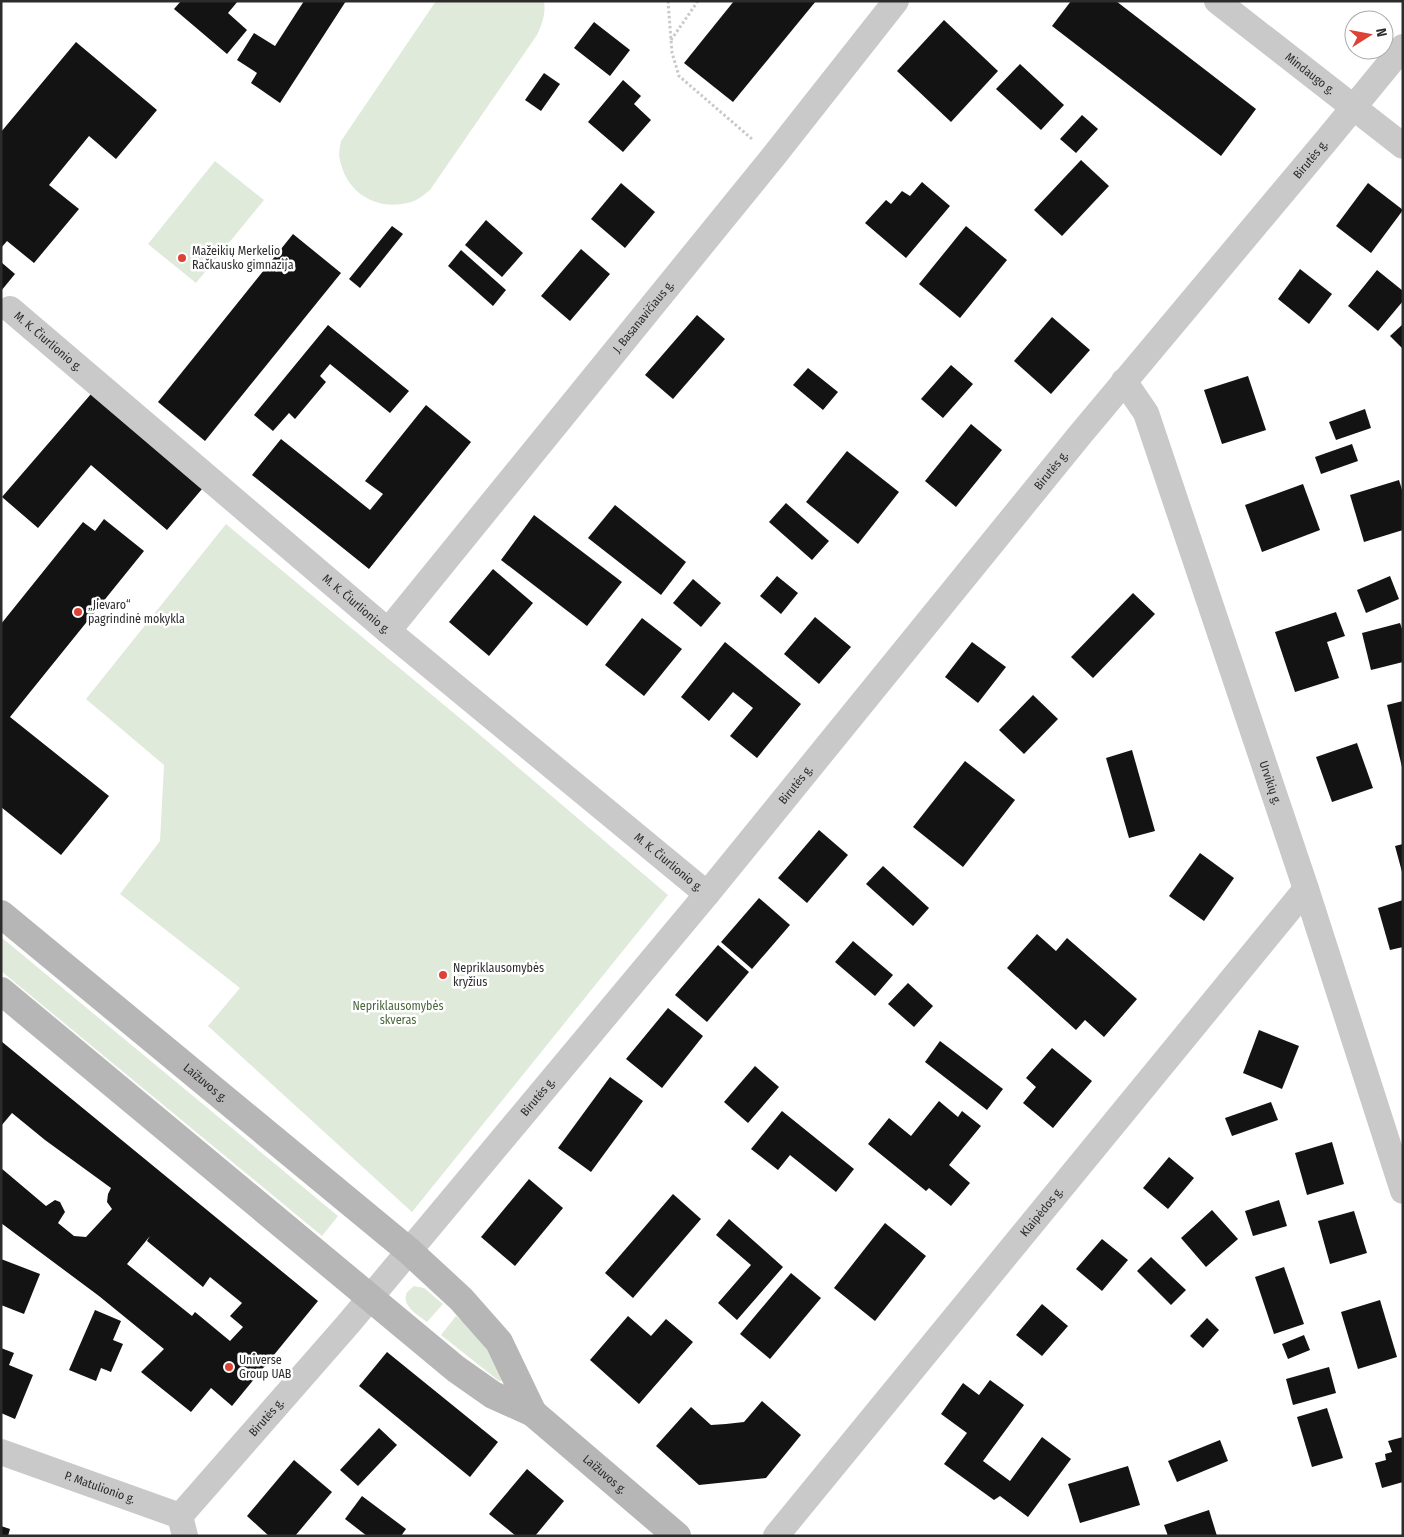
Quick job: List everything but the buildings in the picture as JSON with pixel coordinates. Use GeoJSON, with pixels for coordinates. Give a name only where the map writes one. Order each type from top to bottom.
{"type":"FeatureCollection","features":[{"type":"Feature","properties":{"kind":"main road","name":"Laižuvos g."},"geometry":{"type":"LineString","coordinates":[[1,914],[409,1251],[461,1299],[500,1342],[533,1413],[677,1536]]}},
{"type":"Feature","properties":{"kind":"main road"},"geometry":{"type":"LineString","coordinates":[[1,991],[456,1369],[493,1395],[533,1413]]}},
{"type":"Feature","properties":{"kind":"street","name":"J. Basanavičiaus g."},"geometry":{"type":"LineString","coordinates":[[388,631],[773,157],[896,1]]}},
{"type":"Feature","properties":{"kind":"street","name":"Mindaugo g."},"geometry":{"type":"LineString","coordinates":[[1217,1],[1403,146]]}},
{"type":"Feature","properties":{"kind":"street","name":"Birutės g."},"geometry":{"type":"LineString","coordinates":[[182,1526],[707,894],[1124,381],[1403,47]]}},
{"type":"Feature","properties":{"kind":"street","name":"M. K. Čiurlionio g."},"geometry":{"type":"LineString","coordinates":[[10,309],[388,631],[707,894]]}},
{"type":"Feature","properties":{"kind":"street","name":"Urvikių g."},"geometry":{"type":"LineString","coordinates":[[1124,381],[1146,413],[1306,889],[1403,1191]]}},
{"type":"Feature","properties":{"kind":"street","name":"Klaipėdos g."},"geometry":{"type":"LineString","coordinates":[[776,1536],[1306,889]]}},
{"type":"Feature","properties":{"kind":"street","name":"P. Matulionio g."},"geometry":{"type":"LineString","coordinates":[[1,1452],[182,1526]]}},
{"type":"Feature","properties":{"kind":"path"},"geometry":{"type":"LineString","coordinates":[[668,1],[672,53],[679,76],[773,157]]}},
{"type":"Feature","properties":{"kind":"path"},"geometry":{"type":"LineString","coordinates":[[671,40],[698,1]]}},
{"type":"Feature","properties":{"kind":"green space"},"geometry":{"type":"Polygon","coordinates":[[[436,1],[544,1],[544,15],[537,35],[430,190],[416,200],[401,204],[377,203],[358,192],[350,183],[339,158],[341,141],[436,1]]]}},
{"type":"Feature","properties":{"kind":"green space"},"geometry":{"type":"Polygon","coordinates":[[[215,161],[264,200],[196,283],[148,244],[215,161]]]}},
{"type":"Feature","properties":{"kind":"green space","name":"Nepriklausomybės skveras"},"geometry":{"type":"Polygon","coordinates":[[[226,524],[467,724],[668,895],[412,1212],[208,1026],[240,988],[120,894],[160,841],[164,765],[86,699],[226,524]]]}},
{"type":"Feature","properties":{"kind":"green space"},"geometry":{"type":"Polygon","coordinates":[[[1,937],[338,1216],[322,1236],[1,971],[1,937]]]}},
{"type":"Feature","properties":{"kind":"green space"},"geometry":{"type":"Polygon","coordinates":[[[414,1286],[424,1288],[443,1304],[427,1322],[408,1306],[406,1301],[407,1292],[414,1286]]]}},
{"type":"Feature","properties":{"kind":"green space"},"geometry":{"type":"Polygon","coordinates":[[[456,1316],[471,1328],[505,1373],[504,1380],[499,1381],[441,1335],[456,1316]]]}},
{"type":"Feature","properties":{"kind":"place","name":"Mažeikių Merkelio Račkausko gimnazija"},"geometry":{"type":"Point","coordinates":[182,258]}},
{"type":"Feature","properties":{"kind":"place","name":"„Jievaro“ pagrindinė mokykla"},"geometry":{"type":"Point","coordinates":[78,612]}},
{"type":"Feature","properties":{"kind":"place","name":"Nepriklausomybės kryžius"},"geometry":{"type":"Point","coordinates":[443,975]}},
{"type":"Feature","properties":{"kind":"place","name":"Universe Group UAB"},"geometry":{"type":"Point","coordinates":[229,1367]}}]}
